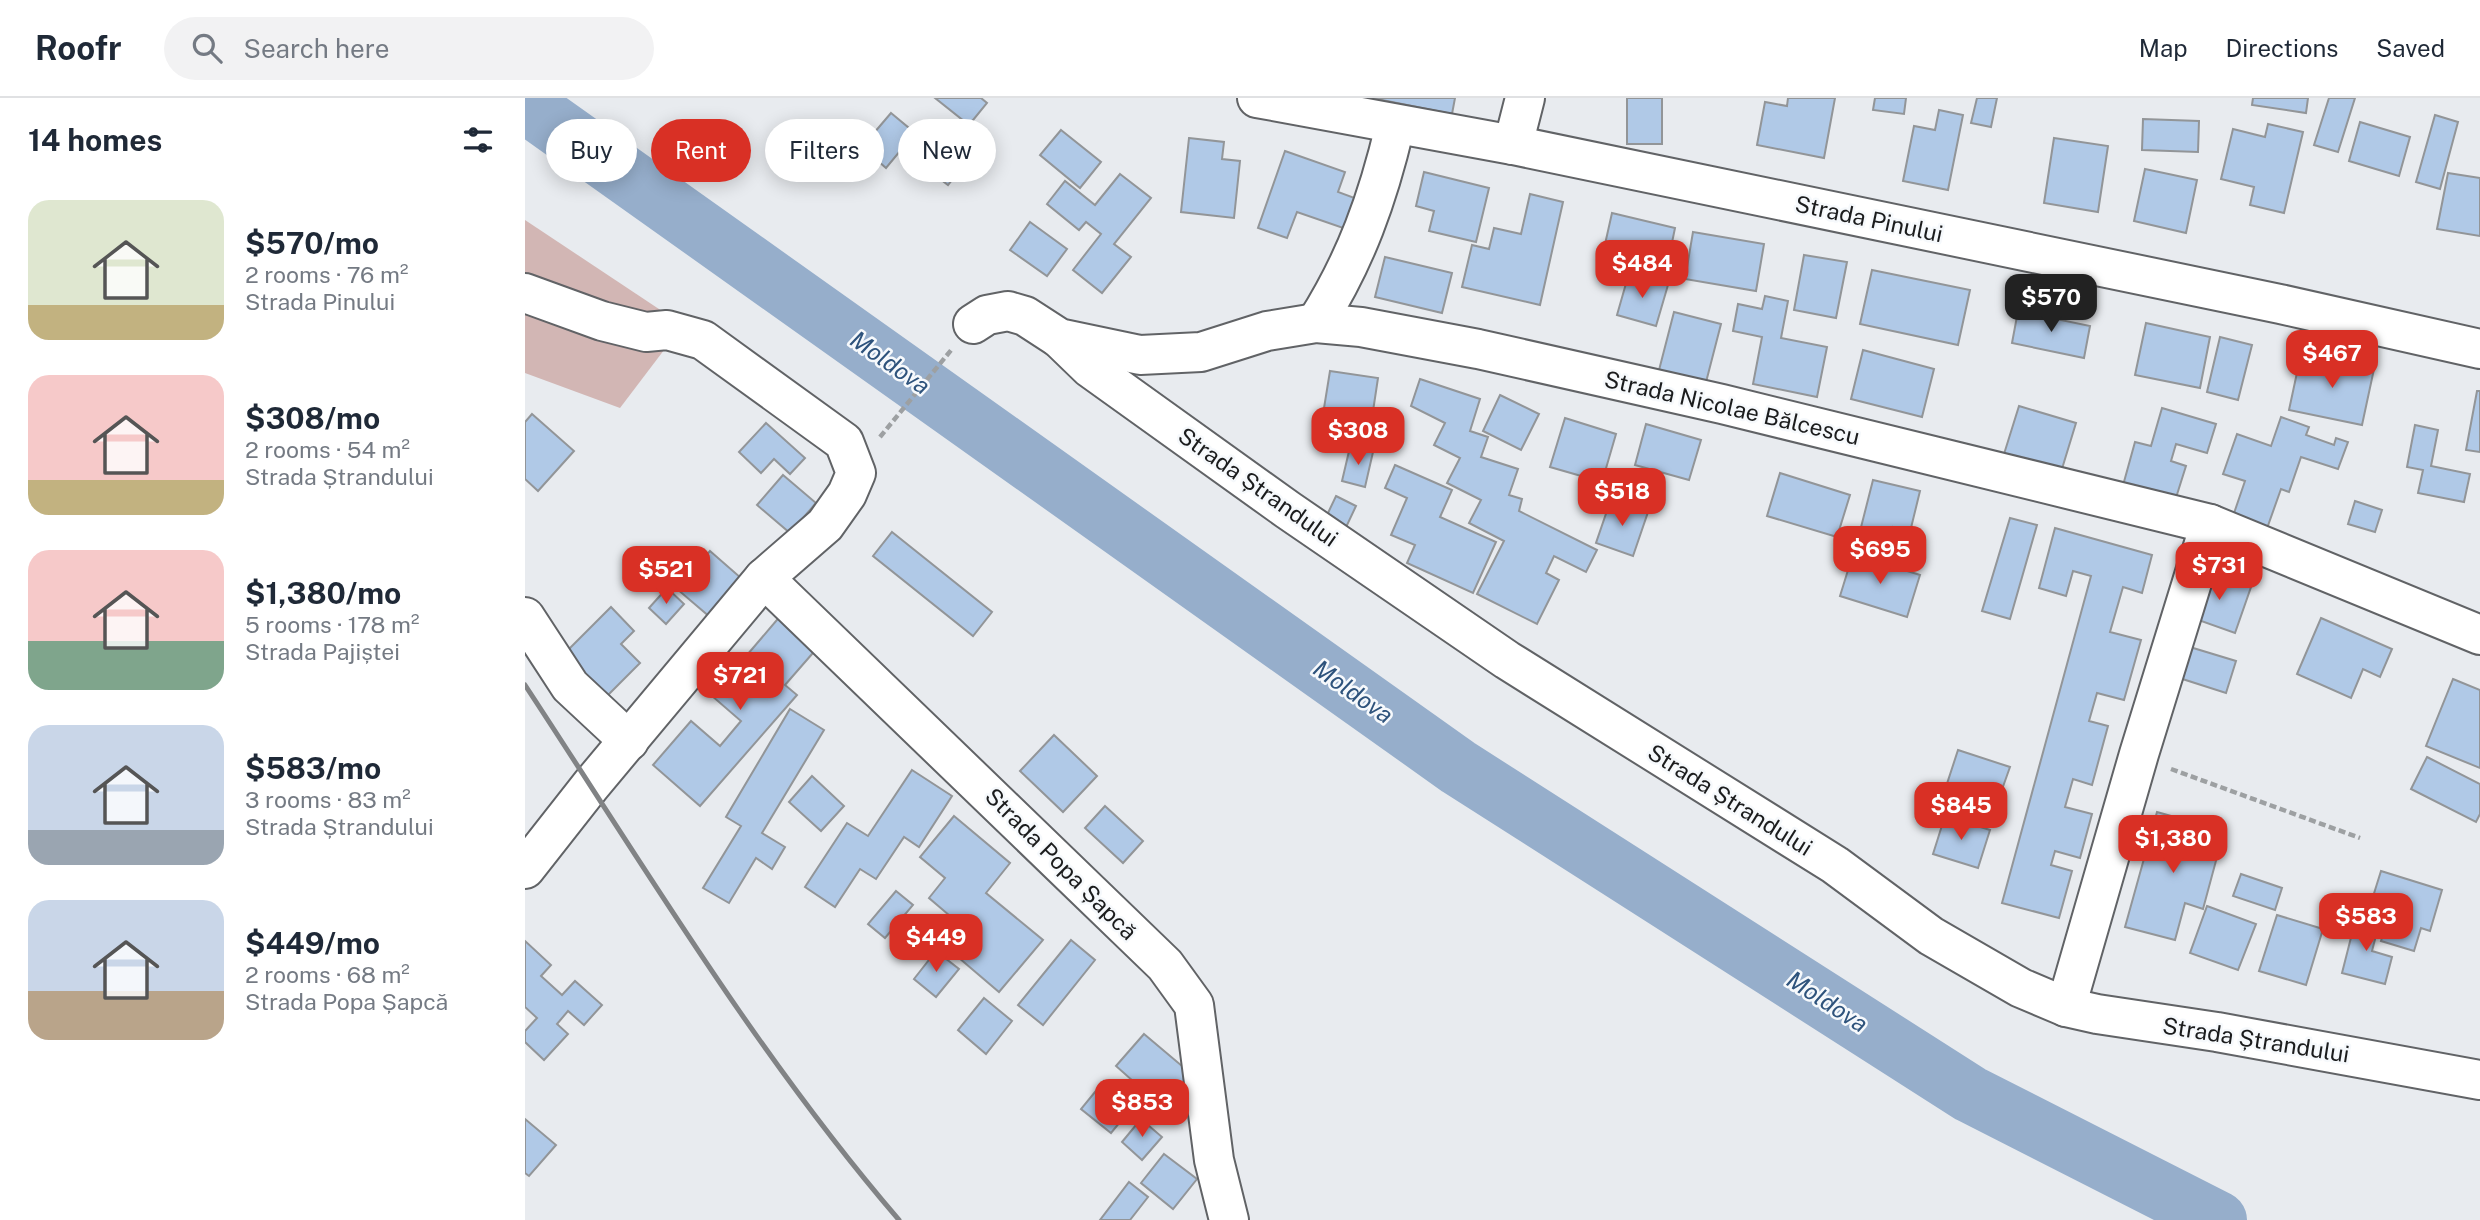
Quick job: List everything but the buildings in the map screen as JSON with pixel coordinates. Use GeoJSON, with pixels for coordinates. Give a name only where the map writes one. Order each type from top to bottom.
{"type":"FeatureCollection","features":[{"type":"Feature","properties":{"kind":"street","name":"Strada Pinului"},"geometry":{"type":"LineString","coordinates":[[1257,98],[1395,126],[1513,145],[2280,304],[2480,349]]}},
{"type":"Feature","properties":{"kind":"street"},"geometry":{"type":"LineString","coordinates":[[1513,145],[1525,98]]}},
{"type":"Feature","properties":{"kind":"street"},"geometry":{"type":"LineString","coordinates":[[1316,323],[1344,278],[1377,198],[1395,126]]}},
{"type":"Feature","properties":{"kind":"street"},"geometry":{"type":"LineString","coordinates":[[525,293],[602,321],[646,332],[667,330],[703,340],[844,442],[856,473],[847,494],[825,525],[764,578],[525,869]]}},
{"type":"Feature","properties":{"kind":"street","name":"Strada Nicolae Bălcescu"},"geometry":{"type":"LineString","coordinates":[[973,324],[987,314],[1008,311],[1025,316],[1059,338],[1140,355],[1201,352],[1267,331],[1316,323],[1361,327],[1478,349],[1722,404],[2210,524],[2480,635]]}},
{"type":"Feature","properties":{"kind":"street","name":"Strada Ștrandului"},"geometry":{"type":"LineString","coordinates":[[1059,338],[1090,368],[1288,510],[1507,660],[1835,865],[1931,936],[2021,988],[2067,1007],[2480,1080]]}},
{"type":"Feature","properties":{"kind":"street"},"geometry":{"type":"LineString","coordinates":[[2067,1007],[2139,754],[2210,524]]}},
{"type":"Feature","properties":{"kind":"street","name":"Strada Popa Șapcă"},"geometry":{"type":"LineString","coordinates":[[764,578],[1165,965],[1194,1005],[1214,1160],[1229,1220]]}},
{"type":"Feature","properties":{"kind":"street"},"geometry":{"type":"LineString","coordinates":[[525,617],[570,686],[629,741]]}},
{"type":"Feature","properties":{"kind":"path"},"geometry":{"type":"LineString","coordinates":[[856,473],[901,410],[973,324]]}},
{"type":"Feature","properties":{"kind":"path"},"geometry":{"type":"LineString","coordinates":[[2139,754],[2197,781],[2360,838]]}},
{"type":"Feature","properties":{"kind":"shaded area"},"geometry":{"type":"Polygon","coordinates":[[[525,220],[683,325],[620,408],[525,373],[525,220]]]}},
{"type":"Feature","properties":{"kind":"waterway","name":"Moldova"},"geometry":{"type":"LineString","coordinates":[[525,104],[1458,767],[1970,1094],[2218,1220]]}},
{"type":"Feature","properties":{"kind":"railway"},"geometry":{"type":"LineString","coordinates":[[525,685],[750,1026],[797,1092],[899,1220]]}}]}
